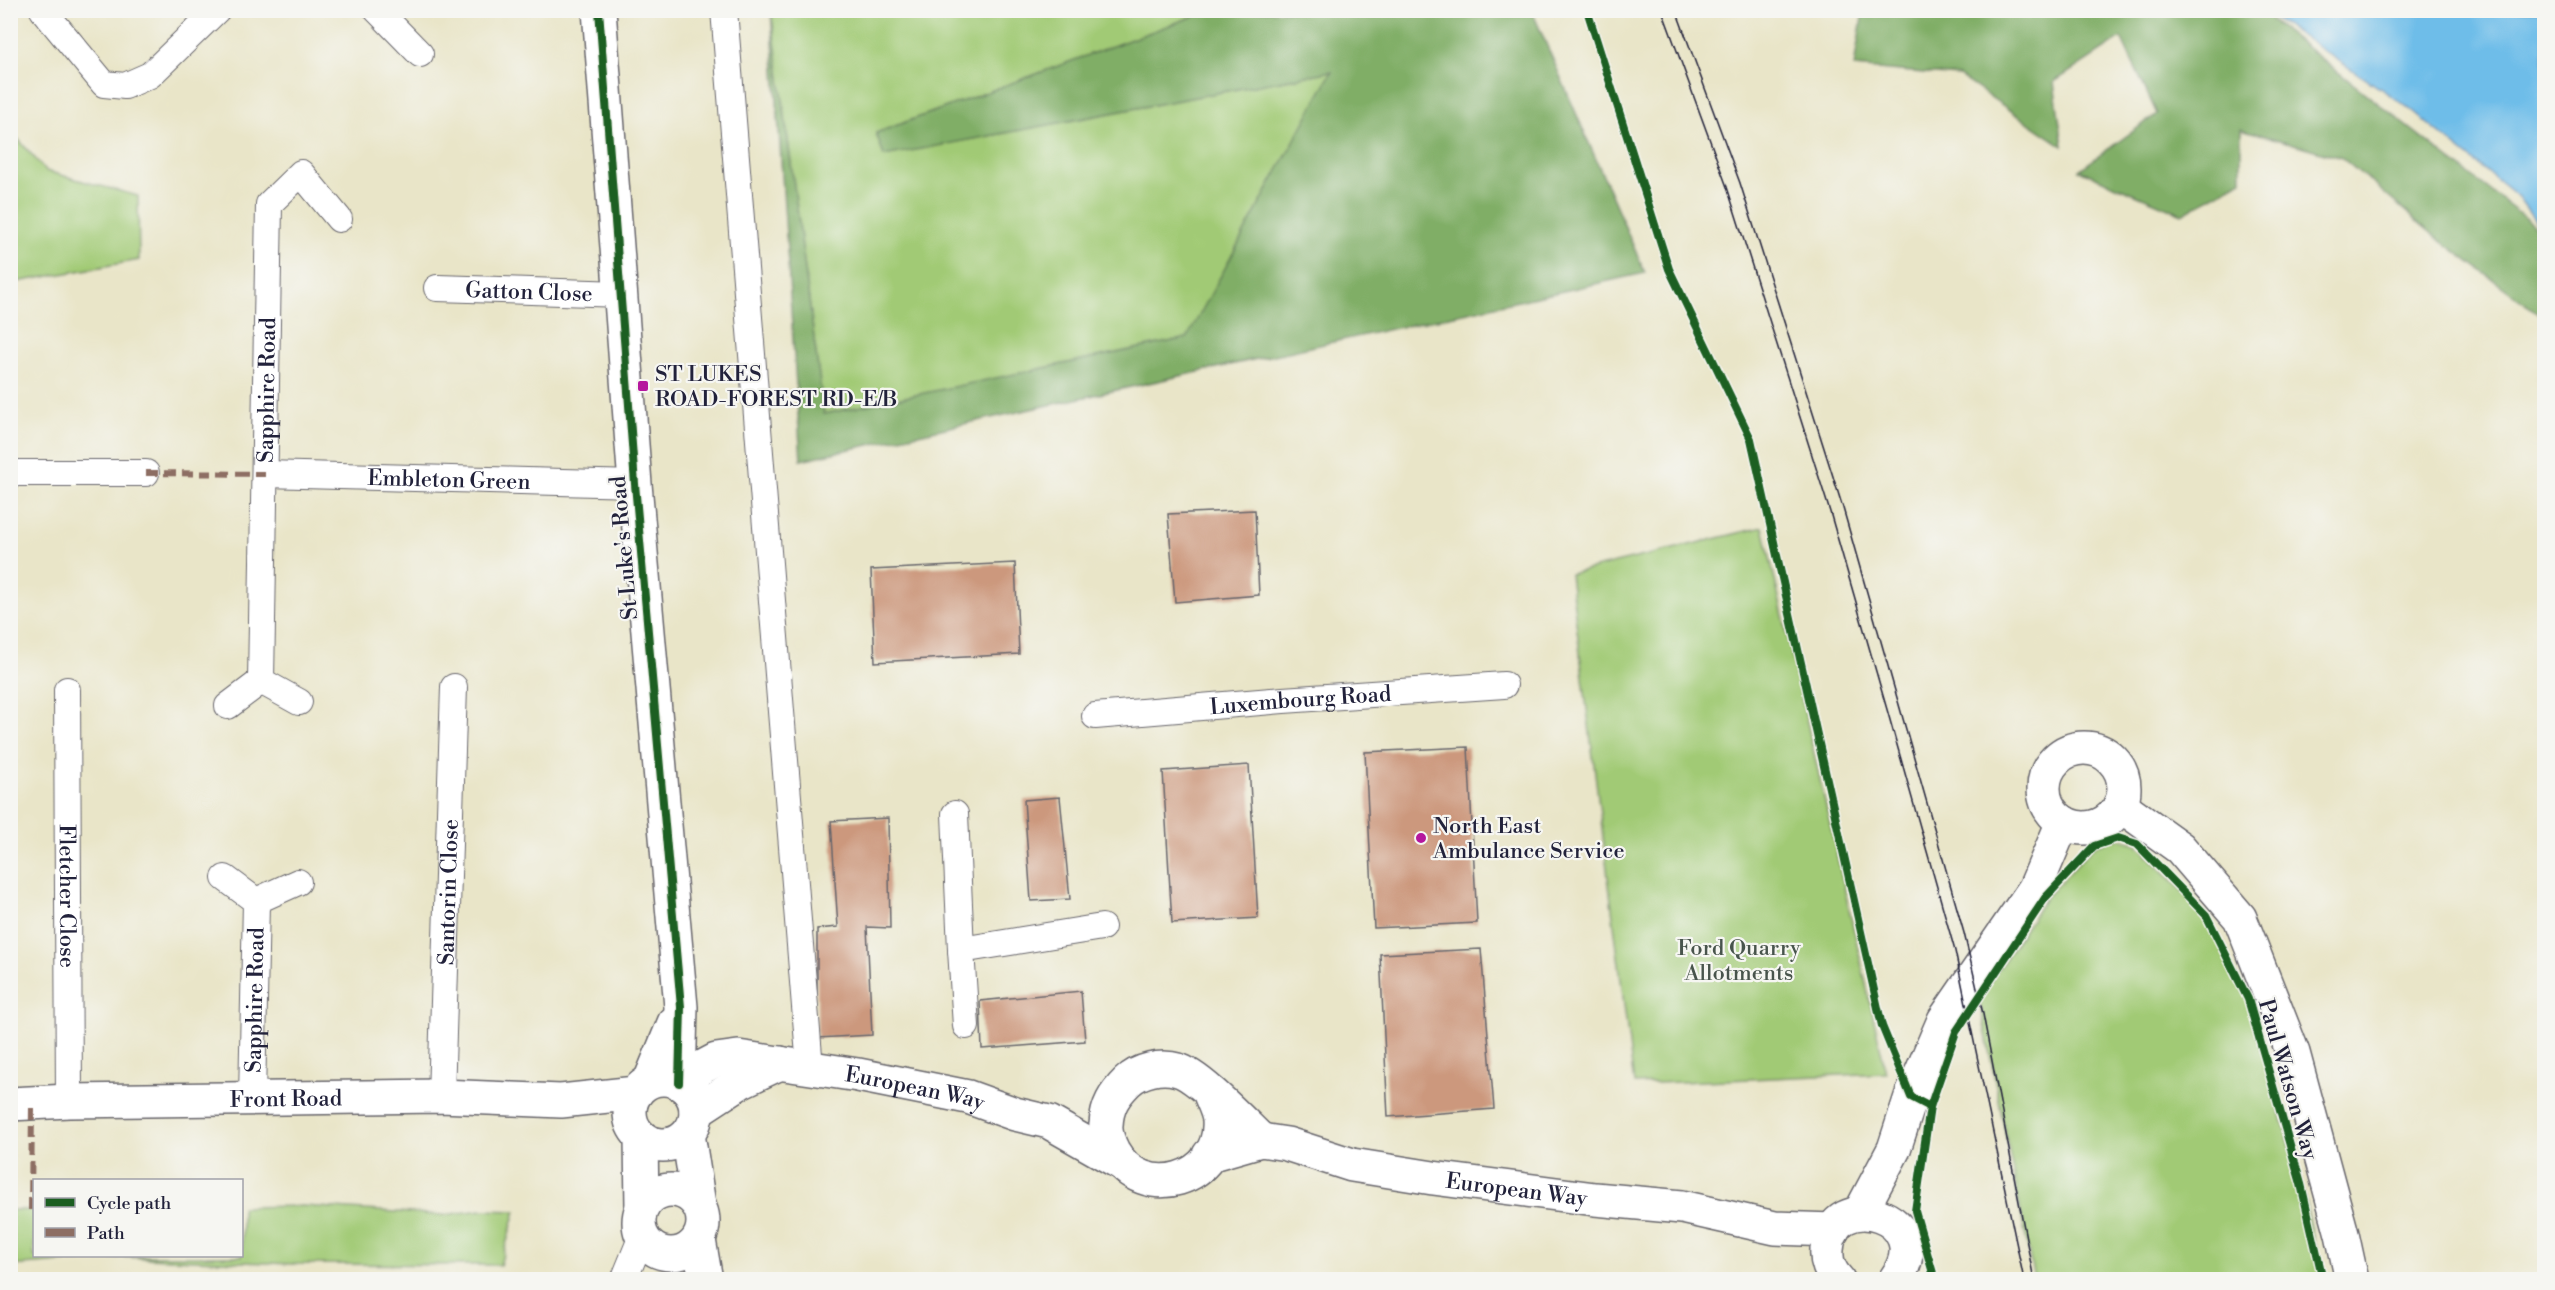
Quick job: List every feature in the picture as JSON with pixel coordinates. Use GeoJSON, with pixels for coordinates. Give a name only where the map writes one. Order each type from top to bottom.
{"type":"FeatureCollection","features":[{"type":"Feature","properties":{"kind":"main road","name":"St Luke's Road"},"geometry":{"type":"LineString","coordinates":[[599,10],[635,484],[681,1007],[672,1098],[631,1104],[630,1115],[639,1134]]}},
{"type":"Feature","properties":{"kind":"main road"},"geometry":{"type":"LineString","coordinates":[[2081,748],[2094,749],[2115,762],[2124,781],[2120,805],[2112,817],[2090,828],[2063,822],[2049,807],[2044,793],[2045,779],[2050,765],[2067,751],[2081,748]]}},
{"type":"Feature","properties":{"kind":"main road","name":"Paul Watson Way"},"geometry":{"type":"LineString","coordinates":[[2120,805],[2180,848],[2240,918],[2293,1053],[2342,1234],[2352,1280]]}},
{"type":"Feature","properties":{"kind":"main road"},"geometry":{"type":"LineString","coordinates":[[1904,1273],[1904,1238],[1849,1240],[1894,1149],[1911,1097],[1944,1020],[2035,888],[2063,822]]}},
{"type":"Feature","properties":{"kind":"main road","name":"European Way"},"geometry":{"type":"LineString","coordinates":[[672,1098],[699,1069],[716,1060],[738,1057],[899,1082],[968,1097],[1015,1114],[1049,1122],[1119,1162]]}},
{"type":"Feature","properties":{"kind":"main road"},"geometry":{"type":"LineString","coordinates":[[1049,1122],[1113,1096],[1134,1076],[1150,1069],[1178,1070],[1200,1082],[1210,1094],[1261,1140]]}},
{"type":"Feature","properties":{"kind":"main road"},"geometry":{"type":"LineString","coordinates":[[1113,1096],[1108,1107],[1105,1127],[1108,1141],[1119,1162],[1137,1176],[1157,1182],[1176,1180],[1200,1168],[1215,1147],[1219,1119],[1210,1094]]}},
{"type":"Feature","properties":{"kind":"main road","name":"Front Road"},"geometry":{"type":"LineString","coordinates":[[10,1104],[69,1101],[441,1096],[561,1101]]}},
{"type":"Feature","properties":{"kind":"main road"},"geometry":{"type":"LineString","coordinates":[[561,1101],[672,1098]]}},
{"type":"Feature","properties":{"kind":"main road"},"geometry":{"type":"LineString","coordinates":[[561,1101],[639,1134],[655,1144],[667,1145],[672,1098]]}},
{"type":"Feature","properties":{"kind":"main road"},"geometry":{"type":"LineString","coordinates":[[672,1098],[703,1222],[699,1239],[706,1280]]}},
{"type":"Feature","properties":{"kind":"main road"},"geometry":{"type":"LineString","coordinates":[[639,1134],[654,1244]]}},
{"type":"Feature","properties":{"kind":"main road","name":"European Way"},"geometry":{"type":"LineString","coordinates":[[1261,1140],[1287,1144],[1352,1166],[1583,1197],[1682,1207],[1775,1228],[1849,1240]]}},
{"type":"Feature","properties":{"kind":"main road"},"geometry":{"type":"LineString","coordinates":[[1209,1155],[1261,1140]]}},
{"type":"Feature","properties":{"kind":"main road"},"geometry":{"type":"LineString","coordinates":[[654,1244],[655,1194],[672,1190],[690,1196],[699,1205]]}},
{"type":"Feature","properties":{"kind":"main road"},"geometry":{"type":"LineString","coordinates":[[654,1244],[680,1254],[690,1249],[699,1239]]}},
{"type":"Feature","properties":{"kind":"street"},"geometry":{"type":"LineString","coordinates":[[43,10],[104,84],[125,86],[150,75],[217,10]]}},
{"type":"Feature","properties":{"kind":"street"},"geometry":{"type":"LineString","coordinates":[[377,10],[420,54]]}},
{"type":"Feature","properties":{"kind":"street"},"geometry":{"type":"LineString","coordinates":[[724,10],[795,1066]]}},
{"type":"Feature","properties":{"kind":"street","name":"Sapphire Road"},"geometry":{"type":"LineString","coordinates":[[261,681],[269,204],[301,173],[339,219]]}},
{"type":"Feature","properties":{"kind":"street","name":"Gatton Close"},"geometry":{"type":"LineString","coordinates":[[437,288],[621,294]]}},
{"type":"Feature","properties":{"kind":"street"},"geometry":{"type":"LineString","coordinates":[[10,473],[146,473]]}},
{"type":"Feature","properties":{"kind":"street","name":"Embleton Green"},"geometry":{"type":"LineString","coordinates":[[265,474],[635,484]]}},
{"type":"Feature","properties":{"kind":"street"},"geometry":{"type":"LineString","coordinates":[[228,706],[261,681],[299,702]]}},
{"type":"Feature","properties":{"kind":"street","name":"Luxembourg Road"},"geometry":{"type":"LineString","coordinates":[[1095,716],[1282,700],[1504,685]]}},
{"type":"Feature","properties":{"kind":"street","name":"Santorin Close"},"geometry":{"type":"LineString","coordinates":[[441,1096],[454,687]]}},
{"type":"Feature","properties":{"kind":"street","name":"Fletcher Close"},"geometry":{"type":"LineString","coordinates":[[67,690],[69,1101]]}},
{"type":"Feature","properties":{"kind":"street"},"geometry":{"type":"LineString","coordinates":[[955,814],[966,1026]]}},
{"type":"Feature","properties":{"kind":"street","name":"Sapphire Road"},"geometry":{"type":"LineString","coordinates":[[225,878],[256,901]]}},
{"type":"Feature","properties":{"kind":"street","name":"Sapphire Road"},"geometry":{"type":"LineString","coordinates":[[256,901],[298,882]]}},
{"type":"Feature","properties":{"kind":"street","name":"Sapphire Road"},"geometry":{"type":"LineString","coordinates":[[252,1099],[256,901]]}},
{"type":"Feature","properties":{"kind":"street"},"geometry":{"type":"LineString","coordinates":[[961,950],[1102,927]]}},
{"type":"Feature","properties":{"kind":"street"},"geometry":{"type":"LineString","coordinates":[[624,1280],[654,1244]]}},
{"type":"Feature","properties":{"kind":"green space"},"geometry":{"type":"Polygon","coordinates":[[[771,11],[1208,11],[876,133],[884,156],[1333,71],[1187,339],[824,414],[771,11]]]}},
{"type":"Feature","properties":{"kind":"green space"},"geometry":{"type":"Polygon","coordinates":[[[771,11],[824,414],[1187,338],[1332,71],[884,156],[876,133],[1208,11],[1532,11],[1645,273],[801,460],[771,11]]]}},
{"type":"Feature","properties":{"kind":"green space"},"geometry":{"type":"Polygon","coordinates":[[[1863,11],[2260,11],[2544,233],[2544,306],[2539,314],[2436,237],[2342,158],[2241,129],[2241,180],[2182,214],[2079,170],[2157,114],[2121,38],[2054,82],[2063,146],[1959,76],[1854,67],[1863,11]]]}},
{"type":"Feature","properties":{"kind":"green space"},"geometry":{"type":"Polygon","coordinates":[[[11,131],[46,171],[138,196],[139,260],[11,283],[11,131]]]}},
{"type":"Feature","properties":{"kind":"green space","name":"Ford Quarry Allotments"},"geometry":{"type":"Polygon","coordinates":[[[1763,527],[1886,1073],[1634,1084],[1570,574],[1763,527]]]}},
{"type":"Feature","properties":{"kind":"green space"},"geometry":{"type":"Polygon","coordinates":[[[2118,838],[2137,844],[2206,915],[2248,999],[2301,1184],[2323,1279],[2034,1279],[1979,999],[2045,898],[2094,846],[2118,838]]]}},
{"type":"Feature","properties":{"kind":"green space"},"geometry":{"type":"Polygon","coordinates":[[[303,1206],[443,1215],[482,1210],[516,1211],[500,1265],[294,1264],[123,1257],[243,1257],[243,1207],[303,1206]]]}},
{"type":"Feature","properties":{"kind":"green space"},"geometry":{"type":"Polygon","coordinates":[[[11,1210],[33,1210],[33,1257],[123,1257],[11,1266],[11,1210]]]}},
{"type":"Feature","properties":{"kind":"water"},"geometry":{"type":"Polygon","coordinates":[[[2264,11],[2544,11],[2544,232],[2518,197],[2402,103],[2264,11]]]}},
{"type":"Feature","properties":{"kind":"building"},"geometry":{"type":"Polygon","coordinates":[[[1255,510],[1259,595],[1175,602],[1168,514],[1255,510]]]}},
{"type":"Feature","properties":{"kind":"building"},"geometry":{"type":"Polygon","coordinates":[[[1015,563],[1019,654],[875,662],[871,570],[1015,563]]]}},
{"type":"Feature","properties":{"kind":"building","name":"North East Ambulance Service"},"geometry":{"type":"Polygon","coordinates":[[[1468,747],[1477,923],[1374,928],[1365,752],[1468,747]]]}},
{"type":"Feature","properties":{"kind":"building"},"geometry":{"type":"Polygon","coordinates":[[[1249,765],[1258,918],[1172,923],[1163,771],[1249,765]]]}},
{"type":"Feature","properties":{"kind":"building"},"geometry":{"type":"Polygon","coordinates":[[[1060,797],[1070,899],[1031,901],[1024,800],[1060,797]]]}},
{"type":"Feature","properties":{"kind":"building"},"geometry":{"type":"Polygon","coordinates":[[[888,818],[890,928],[867,927],[872,1035],[817,1038],[817,929],[838,927],[831,821],[888,818]]]}},
{"type":"Feature","properties":{"kind":"building"},"geometry":{"type":"Polygon","coordinates":[[[1481,949],[1494,1109],[1388,1117],[1380,954],[1481,949]]]}},
{"type":"Feature","properties":{"kind":"building"},"geometry":{"type":"Polygon","coordinates":[[[1081,991],[1085,1041],[982,1049],[980,1001],[1081,991]]]}},
{"type":"Feature","properties":{"kind":"tram line"},"geometry":{"type":"LineString","coordinates":[[1662,10],[1727,187],[1830,512],[1888,713],[1955,951],[2024,1280]]}},
{"type":"Feature","properties":{"kind":"tram line"},"geometry":{"type":"LineString","coordinates":[[1676,10],[1740,183],[1843,508],[1964,933],[1983,1014],[2034,1280]]}},
{"type":"Feature","properties":{"kind":"marked path"},"geometry":{"type":"LineString","coordinates":[[146,473],[265,474]]}},
{"type":"Feature","properties":{"kind":"marked path"},"geometry":{"type":"LineString","coordinates":[[31,1210],[32,1103]]}},
{"type":"Feature","properties":{"kind":"cycle path"},"geometry":{"type":"LineString","coordinates":[[599,10],[635,484],[681,1007],[679,1083]]}},
{"type":"Feature","properties":{"kind":"cycle path"},"geometry":{"type":"LineString","coordinates":[[1587,10],[1669,269],[1751,439],[1882,1026],[1911,1097],[1930,1107]]}},
{"type":"Feature","properties":{"kind":"cycle path"},"geometry":{"type":"LineString","coordinates":[[1935,1280],[1915,1211],[1930,1107],[1956,1032],[2045,898],[2094,846],[2118,838],[2137,844],[2206,915],[2248,999],[2301,1184],[2323,1280]]}},
{"type":"Feature","properties":{"kind":"place","name":"ST LUKES ROAD-FOREST RD-E/B"},"geometry":{"type":"Point","coordinates":[643,386]}},
{"type":"Feature","properties":{"kind":"place","name":"North East Ambulance Service"},"geometry":{"type":"Point","coordinates":[1421,838]}}]}
